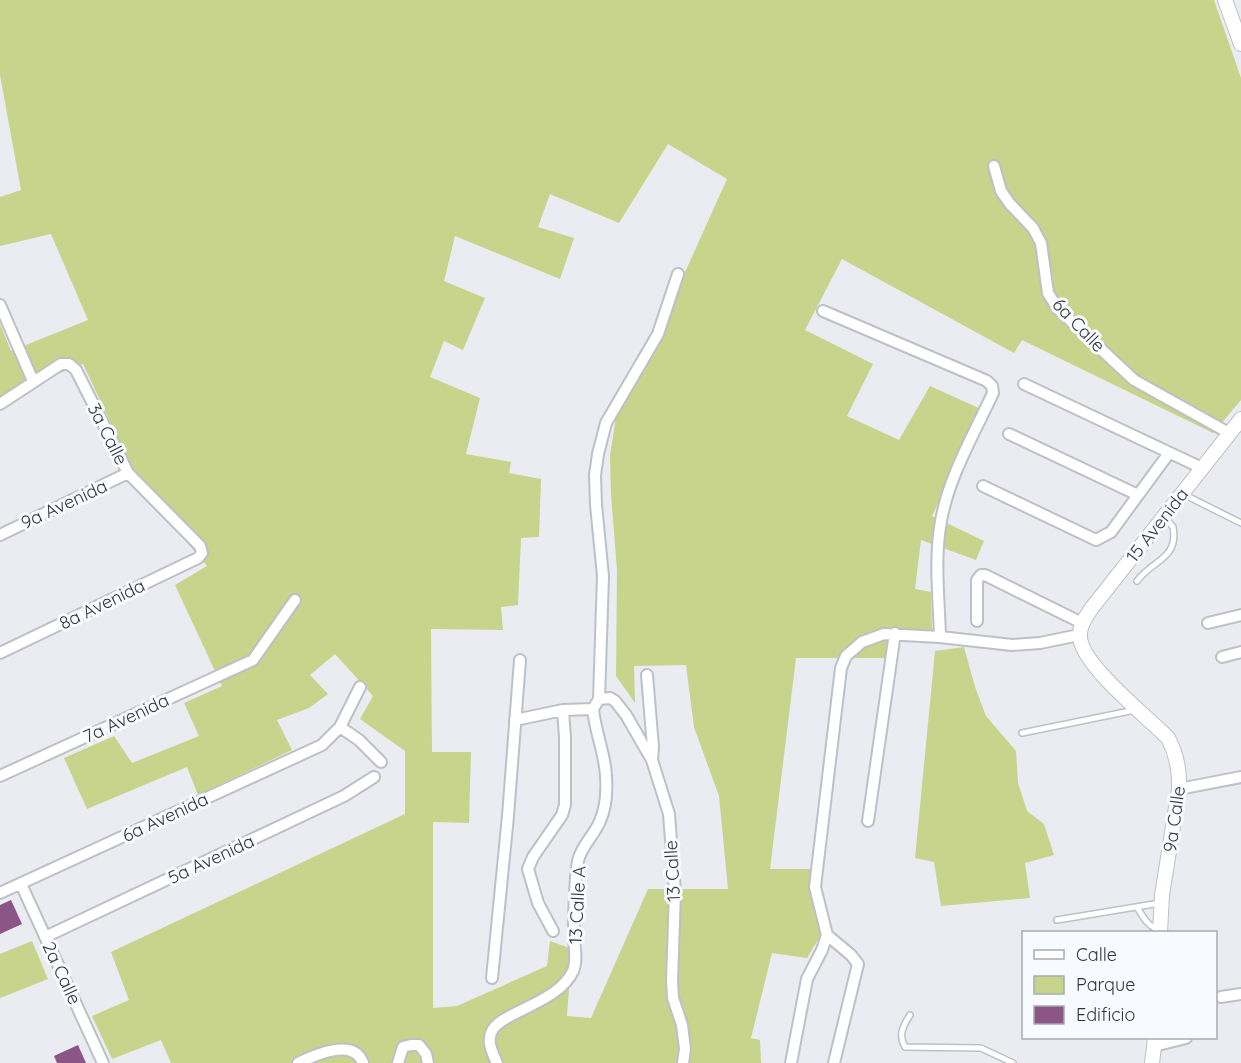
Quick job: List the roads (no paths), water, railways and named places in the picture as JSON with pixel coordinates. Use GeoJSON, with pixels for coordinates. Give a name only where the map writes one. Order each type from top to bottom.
{"type":"FeatureCollection","features":[{"type":"Feature","properties":{"kind":"street"},"geometry":{"type":"LineString","coordinates":[[1225,0],[1241,44]]}},
{"type":"Feature","properties":{"kind":"street","name":"6a Calle"},"geometry":{"type":"LineString","coordinates":[[994,166],[1000,190],[1033,228],[1041,243],[1048,293],[1058,309],[1134,380],[1229,433]]}},
{"type":"Feature","properties":{"kind":"street"},"geometry":{"type":"LineString","coordinates":[[514,720],[599,702],[603,576],[596,505],[595,475],[598,454],[606,423],[658,334],[678,274]]}},
{"type":"Feature","properties":{"kind":"street"},"geometry":{"type":"LineString","coordinates":[[0,304],[33,381],[0,404]]}},
{"type":"Feature","properties":{"kind":"street"},"geometry":{"type":"LineString","coordinates":[[823,312],[987,381],[992,386],[993,393],[957,471],[941,521],[938,563],[940,637]]}},
{"type":"Feature","properties":{"kind":"street","name":"3a Calle"},"geometry":{"type":"LineString","coordinates":[[33,381],[61,364],[69,364],[75,370],[128,473],[200,546],[202,553]]}},
{"type":"Feature","properties":{"kind":"street"},"geometry":{"type":"LineString","coordinates":[[1024,384],[1202,468]]}},
{"type":"Feature","properties":{"kind":"street","name":"15 Avenida"},"geometry":{"type":"LineString","coordinates":[[1081,629],[1091,609],[1241,419]]}},
{"type":"Feature","properties":{"kind":"street"},"geometry":{"type":"LineString","coordinates":[[1009,434],[1137,495]]}},
{"type":"Feature","properties":{"kind":"street"},"geometry":{"type":"LineString","coordinates":[[983,486],[1096,540],[1111,532],[1169,453]]}},
{"type":"Feature","properties":{"kind":"street","name":"9a Avenida"},"geometry":{"type":"LineString","coordinates":[[0,535],[128,473]]}},
{"type":"Feature","properties":{"kind":"street","name":"8a Avenida"},"geometry":{"type":"LineString","coordinates":[[0,653],[198,558],[202,553]]}},
{"type":"Feature","properties":{"kind":"street"},"geometry":{"type":"LineString","coordinates":[[977,621],[977,580],[981,575],[986,575],[1081,629]]}},
{"type":"Feature","properties":{"kind":"street","name":"7a Avenida"},"geometry":{"type":"LineString","coordinates":[[0,776],[253,660],[295,600]]}},
{"type":"Feature","properties":{"kind":"street"},"geometry":{"type":"LineString","coordinates":[[1208,623],[1241,615]]}},
{"type":"Feature","properties":{"kind":"street"},"geometry":{"type":"LineString","coordinates":[[791,1063],[807,979],[827,935],[815,887],[841,668],[846,656],[862,642],[884,634],[895,633],[1012,645],[1040,643],[1081,629]]}},
{"type":"Feature","properties":{"kind":"street","name":"9a Calle"},"geometry":{"type":"LineString","coordinates":[[1081,629],[1082,648],[1094,665],[1168,738],[1175,752],[1179,789],[1160,931]]}},
{"type":"Feature","properties":{"kind":"street"},"geometry":{"type":"LineString","coordinates":[[868,821],[895,633]]}},
{"type":"Feature","properties":{"kind":"street"},"geometry":{"type":"LineString","coordinates":[[1222,657],[1241,652]]}},
{"type":"Feature","properties":{"kind":"street"},"geometry":{"type":"LineString","coordinates":[[492,978],[520,660]]}},
{"type":"Feature","properties":{"kind":"street"},"geometry":{"type":"LineString","coordinates":[[647,675],[652,760]]}},
{"type":"Feature","properties":{"kind":"street"},"geometry":{"type":"LineString","coordinates":[[360,687],[340,727],[359,740],[381,762]]}},
{"type":"Feature","properties":{"kind":"street","name":"13 Calle"},"geometry":{"type":"LineString","coordinates":[[599,702],[615,700],[652,760],[669,814],[675,892],[672,981],[673,998],[682,1025],[685,1049],[683,1063]]}},
{"type":"Feature","properties":{"kind":"street","name":"13 Calle A"},"geometry":{"type":"LineString","coordinates":[[498,1063],[491,1050],[490,1034],[493,1028],[499,1022],[560,989],[570,978],[575,966],[578,863],[581,851],[600,822],[605,802],[606,775],[599,702]]}},
{"type":"Feature","properties":{"kind":"street"},"geometry":{"type":"LineString","coordinates":[[553,931],[538,903],[528,869],[533,857],[562,815],[565,805],[565,738],[562,710]]}},
{"type":"Feature","properties":{"kind":"street","name":"6a Avenida"},"geometry":{"type":"LineString","coordinates":[[0,893],[311,750],[329,740],[340,727]]}},
{"type":"Feature","properties":{"kind":"street","name":"5a Avenida"},"geometry":{"type":"LineString","coordinates":[[45,938],[344,796],[374,777]]}},
{"type":"Feature","properties":{"kind":"street"},"geometry":{"type":"LineString","coordinates":[[1179,789],[1241,777]]}},
{"type":"Feature","properties":{"kind":"street","name":"2a Calle"},"geometry":{"type":"LineString","coordinates":[[21,884],[103,1063]]}},
{"type":"Feature","properties":{"kind":"street"},"geometry":{"type":"LineString","coordinates":[[827,935],[858,964],[834,1063]]}},
{"type":"Feature","properties":{"kind":"street"},"geometry":{"type":"LineString","coordinates":[[1221,997],[1241,994]]}},
{"type":"Feature","properties":{"kind":"street"},"geometry":{"type":"LineString","coordinates":[[1152,1063],[1155,1042],[1178,1039]]}},
{"type":"Feature","properties":{"kind":"street"},"geometry":{"type":"LineString","coordinates":[[398,1063],[403,1047],[411,1045],[419,1046],[426,1054],[428,1063]]}},
{"type":"Feature","properties":{"kind":"street"},"geometry":{"type":"LineString","coordinates":[[298,1063],[317,1059],[333,1050],[351,1050],[358,1054],[363,1063]]}},
{"type":"Feature","properties":{"kind":"lane"},"geometry":{"type":"LineString","coordinates":[[1182,493],[1241,523]]}},
{"type":"Feature","properties":{"kind":"lane"},"geometry":{"type":"LineString","coordinates":[[1137,581],[1142,574],[1166,557],[1173,547],[1173,527],[1163,518]]}},
{"type":"Feature","properties":{"kind":"lane"},"geometry":{"type":"LineString","coordinates":[[1022,734],[1137,709]]}},
{"type":"Feature","properties":{"kind":"lane"},"geometry":{"type":"LineString","coordinates":[[1057,920],[1162,903]]}},
{"type":"Feature","properties":{"kind":"lane"},"geometry":{"type":"LineString","coordinates":[[1137,907],[1147,923],[1160,931]]}},
{"type":"Feature","properties":{"kind":"lane"},"geometry":{"type":"LineString","coordinates":[[910,1015],[903,1026],[901,1039],[905,1047],[981,1048],[1013,1063]]}}]}
